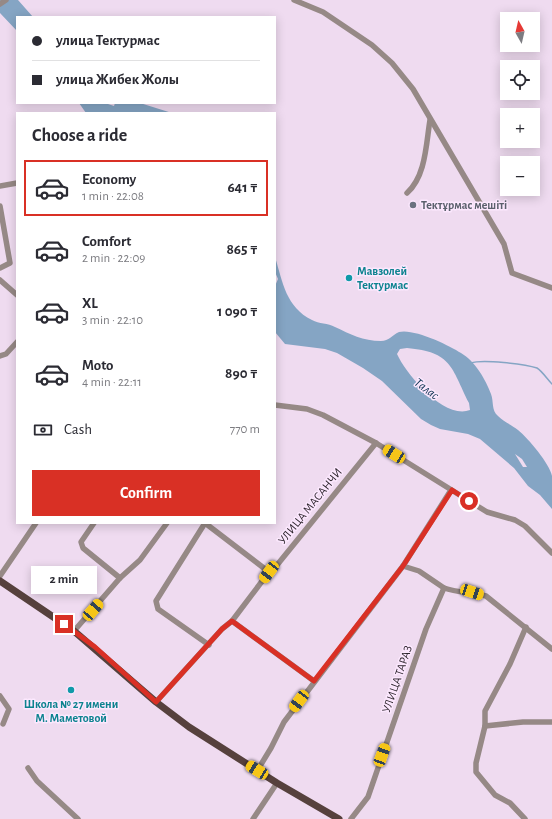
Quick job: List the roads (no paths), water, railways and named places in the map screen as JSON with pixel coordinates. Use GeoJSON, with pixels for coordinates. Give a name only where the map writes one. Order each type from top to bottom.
{"type":"FeatureCollection","features":[{"type":"Feature","properties":{"kind":"main road"},"geometry":{"type":"LineString","coordinates":[[0,581],[95,647],[156,702],[189,727],[277,783],[339,819]]}},
{"type":"Feature","properties":{"kind":"street"},"geometry":{"type":"LineString","coordinates":[[0,4],[6,0]]}},
{"type":"Feature","properties":{"kind":"street"},"geometry":{"type":"LineString","coordinates":[[294,0],[323,12],[372,45],[392,63],[413,89],[504,244],[512,273],[552,288]]}},
{"type":"Feature","properties":{"kind":"street"},"geometry":{"type":"LineString","coordinates":[[407,193],[417,181],[421,172],[430,120]]}},
{"type":"Feature","properties":{"kind":"street"},"geometry":{"type":"LineString","coordinates":[[0,186],[16,183]]}},
{"type":"Feature","properties":{"kind":"street"},"geometry":{"type":"LineString","coordinates":[[0,206],[10,263],[0,268]]}},
{"type":"Feature","properties":{"kind":"street"},"geometry":{"type":"LineString","coordinates":[[0,280],[16,294]]}},
{"type":"Feature","properties":{"kind":"street"},"geometry":{"type":"LineString","coordinates":[[0,356],[6,354],[16,343]]}},
{"type":"Feature","properties":{"kind":"street"},"geometry":{"type":"LineString","coordinates":[[276,405],[307,409],[323,414],[376,443],[487,512],[515,520],[525,526],[552,553]]}},
{"type":"Feature","properties":{"kind":"street","name":"УЛИЦА МАСАНЧИ"},"geometry":{"type":"LineString","coordinates":[[156,702],[232,621],[269,572],[273,570],[376,443]]}},
{"type":"Feature","properties":{"kind":"street"},"geometry":{"type":"LineString","coordinates":[[257,770],[271,748],[284,722],[403,566],[452,490]]}},
{"type":"Feature","properties":{"kind":"street"},"geometry":{"type":"LineString","coordinates":[[0,576],[35,524]]}},
{"type":"Feature","properties":{"kind":"street"},"geometry":{"type":"LineString","coordinates":[[93,524],[80,542],[83,548],[120,578]]}},
{"type":"Feature","properties":{"kind":"street"},"geometry":{"type":"LineString","coordinates":[[74,631],[120,578],[140,560],[166,524]]}},
{"type":"Feature","properties":{"kind":"street"},"geometry":{"type":"LineString","coordinates":[[208,645],[158,609],[155,605],[207,524],[269,572]]}},
{"type":"Feature","properties":{"kind":"street"},"geometry":{"type":"LineString","coordinates":[[403,566],[419,572],[444,588],[452,591],[472,592],[486,596],[552,649]]}},
{"type":"Feature","properties":{"kind":"street","name":"УЛИЦА ТАРАЗ"},"geometry":{"type":"LineString","coordinates":[[351,819],[368,797],[426,629],[444,588]]}},
{"type":"Feature","properties":{"kind":"street"},"geometry":{"type":"LineString","coordinates":[[232,621],[314,681]]}},
{"type":"Feature","properties":{"kind":"street"},"geometry":{"type":"LineString","coordinates":[[525,819],[510,803],[495,795],[476,772],[476,763],[485,726],[485,711],[510,664],[526,628]]}},
{"type":"Feature","properties":{"kind":"street"},"geometry":{"type":"LineString","coordinates":[[0,696],[9,709],[3,724]]}},
{"type":"Feature","properties":{"kind":"street"},"geometry":{"type":"LineString","coordinates":[[485,726],[523,722],[552,722]]}},
{"type":"Feature","properties":{"kind":"street"},"geometry":{"type":"LineString","coordinates":[[28,768],[37,781],[78,819]]}},
{"type":"Feature","properties":{"kind":"street"},"geometry":{"type":"LineString","coordinates":[[253,819],[277,783]]}},
{"type":"Feature","properties":{"kind":"water"},"geometry":{"type":"Polygon","coordinates":[[[0,0],[18,0],[32,16],[16,16],[16,30],[0,13],[0,0]]]}},
{"type":"Feature","properties":{"kind":"water"},"geometry":{"type":"Polygon","coordinates":[[[80,104],[108,104],[114,106],[115,104],[143,104],[169,112],[85,112],[80,104]]]}},
{"type":"Feature","properties":{"kind":"water"},"geometry":{"type":"Polygon","coordinates":[[[276,260],[283,285],[291,301],[303,315],[315,321],[332,326],[357,337],[374,341],[386,340],[399,332],[413,332],[440,342],[466,356],[479,371],[486,383],[492,397],[496,414],[516,428],[533,445],[547,465],[552,476],[552,509],[540,495],[528,486],[514,468],[480,439],[468,434],[440,429],[421,419],[382,381],[337,353],[325,349],[285,344],[276,333],[276,284],[278,279],[276,274],[276,260]],[[407,348],[400,349],[397,354],[417,383],[438,402],[449,408],[460,411],[470,410],[469,403],[458,380],[448,364],[442,358],[433,353],[407,348]],[[515,454],[523,467],[527,467],[522,459],[515,454]]]}},
{"type":"Feature","properties":{"kind":"waterway"},"geometry":{"type":"LineString","coordinates":[[471,363],[494,362],[531,366],[539,369],[552,384]]}},
{"type":"Feature","properties":{"kind":"place","name":"Тектұрмас мешіті"},"geometry":{"type":"Point","coordinates":[413,205]}},
{"type":"Feature","properties":{"kind":"place","name":"Мавзолей Тектурмас"},"geometry":{"type":"Point","coordinates":[349,278]}},
{"type":"Feature","properties":{"kind":"place","name":"Школа № 27 имени М. Маметовой"},"geometry":{"type":"Point","coordinates":[71,690]}},
{"type":"Feature","properties":{"kind":"water label","name":"Талас"},"geometry":{"type":"Point","coordinates":[427,388]}}]}
